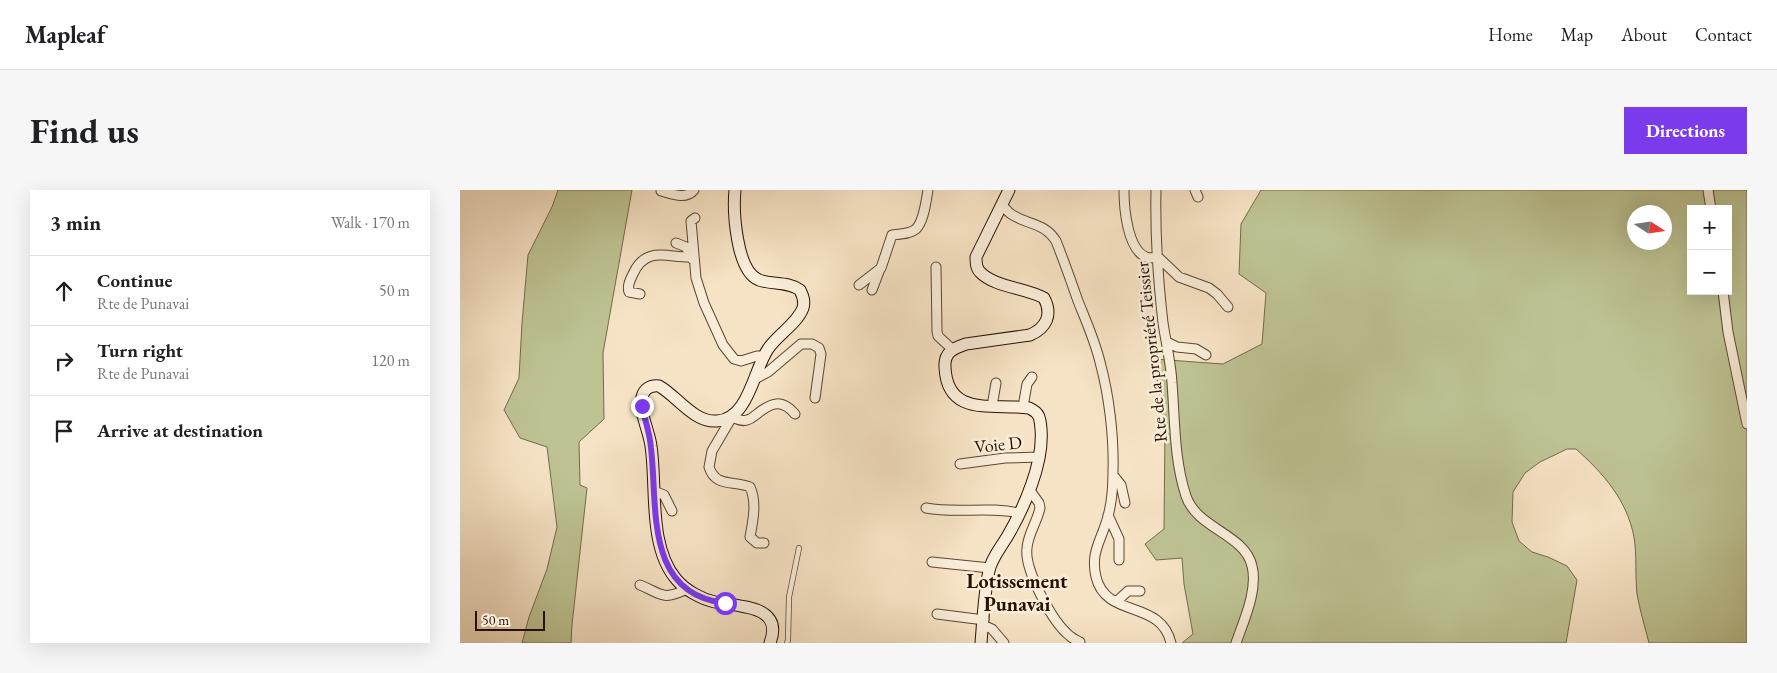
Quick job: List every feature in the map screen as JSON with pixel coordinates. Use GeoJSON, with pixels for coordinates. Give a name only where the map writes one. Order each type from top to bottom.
{"type":"FeatureCollection","features":[{"type":"Feature","properties":{"kind":"main road"},"geometry":{"type":"LineString","coordinates":[[736,190],[736,228],[746,266],[756,278],[767,282],[787,283],[800,290],[804,300],[802,311],[767,349],[744,402],[732,417],[717,421],[699,417],[659,386],[647,388],[643,393],[641,405],[651,447],[657,530],[664,557],[671,573],[687,589],[714,602],[752,608],[766,614],[773,628],[770,643]]}},
{"type":"Feature","properties":{"kind":"main road"},"geometry":{"type":"LineString","coordinates":[[981,643],[990,568],[1019,513],[1040,457],[1042,436],[1040,417],[1036,411],[1023,407],[992,406],[965,402],[953,395],[946,379],[944,365],[947,355],[952,349],[966,344],[1030,335],[1038,331],[1048,319],[1048,308],[1044,298],[1029,291],[997,282],[980,273],[977,268],[976,257],[988,229],[1009,190]]}},
{"type":"Feature","properties":{"kind":"street"},"geometry":{"type":"LineString","coordinates":[[661,192],[686,196],[694,190]]}},
{"type":"Feature","properties":{"kind":"street"},"geometry":{"type":"LineString","coordinates":[[872,290],[892,235],[915,229],[920,222],[928,190]]}},
{"type":"Feature","properties":{"kind":"street"},"geometry":{"type":"LineString","coordinates":[[1124,190],[1126,219],[1133,240],[1142,254],[1146,257],[1158,258],[1179,277],[1209,288],[1217,294],[1228,308]]}},
{"type":"Feature","properties":{"kind":"street","name":"Rte de la propriété Teissier"},"geometry":{"type":"LineString","coordinates":[[1156,190],[1158,258],[1163,324],[1172,376],[1179,463],[1186,496],[1192,510],[1246,550],[1252,565],[1253,590],[1236,643]]}},
{"type":"Feature","properties":{"kind":"street"},"geometry":{"type":"LineString","coordinates":[[1708,190],[1710,205]]}},
{"type":"Feature","properties":{"kind":"street"},"geometry":{"type":"LineString","coordinates":[[1002,205],[1011,214],[1051,233],[1056,241],[1100,361],[1108,401],[1113,475],[1108,515],[1094,552],[1096,576],[1101,590],[1106,596],[1116,602],[1144,612],[1161,622],[1170,636],[1171,643]]}},
{"type":"Feature","properties":{"kind":"street"},"geometry":{"type":"LineString","coordinates":[[695,218],[691,221],[692,259],[696,278],[704,303],[728,353],[734,359],[741,361],[764,356]]}},
{"type":"Feature","properties":{"kind":"street"},"geometry":{"type":"LineString","coordinates":[[676,243],[686,247],[692,259]]}},
{"type":"Feature","properties":{"kind":"street"},"geometry":{"type":"LineString","coordinates":[[640,294],[629,292],[628,287],[635,269],[649,256],[657,254],[692,259]]}},
{"type":"Feature","properties":{"kind":"street"},"geometry":{"type":"LineString","coordinates":[[859,285],[881,268]]}},
{"type":"Feature","properties":{"kind":"street"},"geometry":{"type":"LineString","coordinates":[[936,268],[937,331],[938,336],[952,349]]}},
{"type":"Feature","properties":{"kind":"street"},"geometry":{"type":"LineString","coordinates":[[1723,295],[1728,332],[1747,424]]}},
{"type":"Feature","properties":{"kind":"street"},"geometry":{"type":"LineString","coordinates":[[1167,342],[1177,347],[1196,350],[1206,355]]}},
{"type":"Feature","properties":{"kind":"street"},"geometry":{"type":"LineString","coordinates":[[755,379],[768,372],[801,344],[812,344],[818,348],[821,354],[815,398]]}},
{"type":"Feature","properties":{"kind":"street"},"geometry":{"type":"LineString","coordinates":[[1023,407],[1027,384],[1032,377]]}},
{"type":"Feature","properties":{"kind":"street"},"geometry":{"type":"LineString","coordinates":[[992,406],[996,383]]}},
{"type":"Feature","properties":{"kind":"street"},"geometry":{"type":"LineString","coordinates":[[764,543],[757,543],[750,537],[754,502],[750,487],[742,483],[721,482],[711,473],[709,467],[712,451],[732,417],[742,421],[747,420],[770,406],[777,404],[789,406],[796,414]]}},
{"type":"Feature","properties":{"kind":"street","name":"Voie D"},"geometry":{"type":"LineString","coordinates":[[960,464],[1005,458],[1040,457]]}},
{"type":"Feature","properties":{"kind":"street"},"geometry":{"type":"LineString","coordinates":[[1113,475],[1121,486],[1125,502]]}},
{"type":"Feature","properties":{"kind":"street"},"geometry":{"type":"LineString","coordinates":[[1029,489],[1039,503],[1040,508],[1026,549],[1030,573],[1047,607],[1069,636],[1080,642]]}},
{"type":"Feature","properties":{"kind":"street"},"geometry":{"type":"LineString","coordinates":[[654,491],[664,495],[672,511]]}},
{"type":"Feature","properties":{"kind":"street"},"geometry":{"type":"LineString","coordinates":[[926,508],[939,511],[1008,511],[1019,513]]}},
{"type":"Feature","properties":{"kind":"street"},"geometry":{"type":"LineString","coordinates":[[1108,515],[1119,539],[1119,560]]}},
{"type":"Feature","properties":{"kind":"street"},"geometry":{"type":"LineString","coordinates":[[932,562],[990,568]]}},
{"type":"Feature","properties":{"kind":"street"},"geometry":{"type":"LineString","coordinates":[[640,585],[662,596],[677,594],[687,589]]}},
{"type":"Feature","properties":{"kind":"street"},"geometry":{"type":"LineString","coordinates":[[1116,602],[1128,591],[1140,591]]}},
{"type":"Feature","properties":{"kind":"street"},"geometry":{"type":"LineString","coordinates":[[937,614],[984,623],[1004,643]]}},
{"type":"Feature","properties":{"kind":"lane"},"geometry":{"type":"LineString","coordinates":[[787,643],[790,591],[799,548]]}},
{"type":"Feature","properties":{"kind":"green space"},"geometry":{"type":"Polygon","coordinates":[[[558,190],[632,190],[603,353],[604,419],[579,442],[580,485],[587,488],[571,643],[522,643],[529,617],[547,569],[557,527],[547,447],[520,438],[504,410],[519,378],[528,255],[552,207],[558,190]]]}},
{"type":"Feature","properties":{"kind":"green space"},"geometry":{"type":"Polygon","coordinates":[[[1261,190],[1747,190],[1747,643],[1649,643],[1637,594],[1634,537],[1626,511],[1620,499],[1595,468],[1576,449],[1567,449],[1540,462],[1525,473],[1513,492],[1512,522],[1519,541],[1532,552],[1567,566],[1577,580],[1566,643],[1182,643],[1193,634],[1184,584],[1182,558],[1156,560],[1145,544],[1164,529],[1165,430],[1154,359],[1223,364],[1262,344],[1266,293],[1239,274],[1241,224],[1261,190]]]}},
{"type":"Feature","properties":{"kind":"district","name":"Lotissement Punavai"},"geometry":{"type":"Point","coordinates":[1017,592]}},
{"type":"Feature","properties":{"kind":"route"},"geometry":{"type":"LineString","coordinates":[[642,406],[651,447],[657,530],[668,568],[681,585],[695,594],[714,602],[725,603]]}}]}
